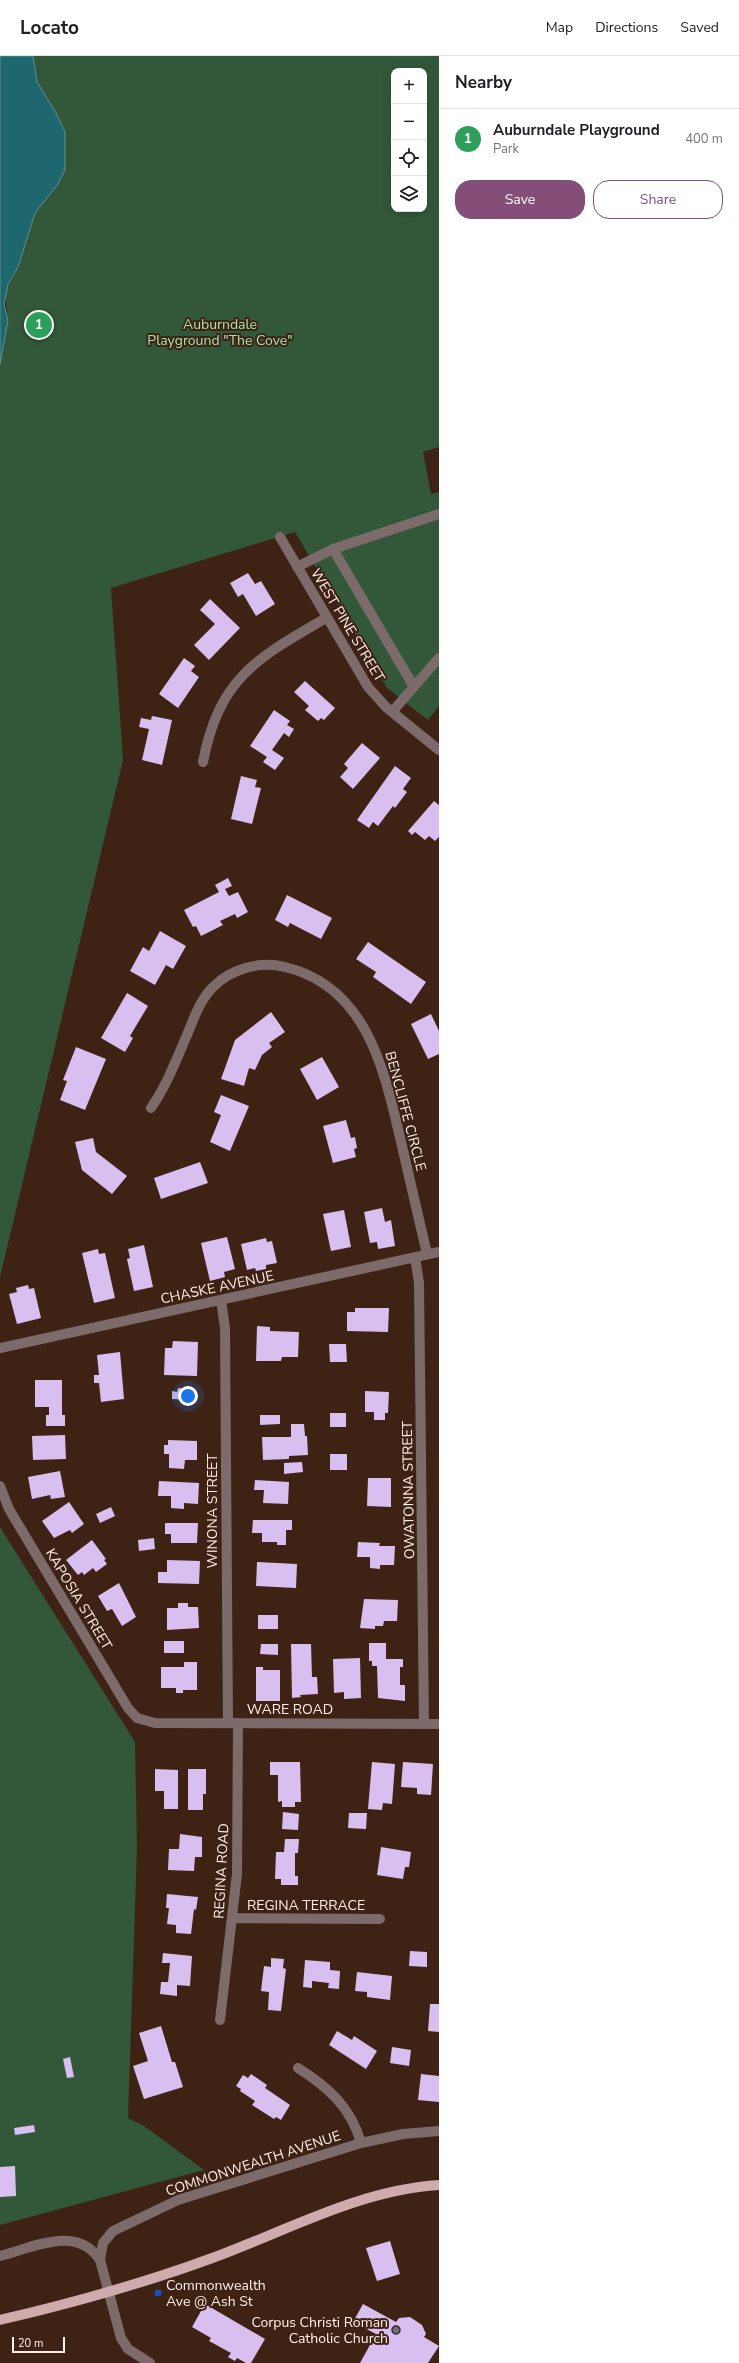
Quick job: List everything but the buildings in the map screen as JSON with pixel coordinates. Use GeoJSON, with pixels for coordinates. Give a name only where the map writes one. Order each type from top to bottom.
{"type":"FeatureCollection","features":[{"type":"Feature","properties":{"kind":"main road"},"geometry":{"type":"LineString","coordinates":[[0,2320],[109,2292],[198,2263],[360,2201],[397,2190],[439,2185]]}},
{"type":"Feature","properties":{"kind":"street"},"geometry":{"type":"LineString","coordinates":[[297,567],[333,549],[439,514]]}},
{"type":"Feature","properties":{"kind":"street","name":"WEST PINE STREET"},"geometry":{"type":"LineString","coordinates":[[280,537],[326,618],[368,687],[392,712],[439,750]]}},
{"type":"Feature","properties":{"kind":"street"},"geometry":{"type":"LineString","coordinates":[[333,549],[414,687]]}},
{"type":"Feature","properties":{"kind":"street"},"geometry":{"type":"LineString","coordinates":[[203,762],[214,719],[226,695],[240,677],[265,654],[326,618]]}},
{"type":"Feature","properties":{"kind":"street"},"geometry":{"type":"LineString","coordinates":[[392,712],[439,658]]}},
{"type":"Feature","properties":{"kind":"street","name":"BENCLIFFE CIRCLE"},"geometry":{"type":"LineString","coordinates":[[151,1108],[165,1086],[202,1003],[220,981],[248,967],[264,965],[293,969],[312,977],[330,989],[348,1006],[363,1026],[375,1049],[390,1096],[427,1254]]}},
{"type":"Feature","properties":{"kind":"street","name":"CHASKE AVENUE"},"geometry":{"type":"LineString","coordinates":[[0,1348],[439,1252]]}},
{"type":"Feature","properties":{"kind":"street","name":"OWATONNA STREET"},"geometry":{"type":"LineString","coordinates":[[415,1257],[420,1283],[424,1724]]}},
{"type":"Feature","properties":{"kind":"street","name":"WINONA STREET"},"geometry":{"type":"LineString","coordinates":[[221,1300],[226,1328],[233,1723]]}},
{"type":"Feature","properties":{"kind":"street","name":"KAPOSIA STREET"},"geometry":{"type":"LineString","coordinates":[[0,1486],[9,1509],[128,1708],[142,1721]]}},
{"type":"Feature","properties":{"kind":"street","name":"WARE ROAD"},"geometry":{"type":"LineString","coordinates":[[142,1721],[439,1724]]}},
{"type":"Feature","properties":{"kind":"street","name":"REGINA ROAD"},"geometry":{"type":"LineString","coordinates":[[220,2020],[232,1918],[238,1835],[233,1723]]}},
{"type":"Feature","properties":{"kind":"street","name":"REGINA TERRACE"},"geometry":{"type":"LineString","coordinates":[[232,1918],[380,1919]]}},
{"type":"Feature","properties":{"kind":"street"},"geometry":{"type":"LineString","coordinates":[[298,2068],[337,2097],[352,2117],[361,2142]]}},
{"type":"Feature","properties":{"kind":"street","name":"COMMONWEALTH AVENUE"},"geometry":{"type":"LineString","coordinates":[[100,2260],[101,2249],[109,2234],[147,2217],[164,2206],[361,2142],[404,2134],[439,2131]]}},
{"type":"Feature","properties":{"kind":"street"},"geometry":{"type":"LineString","coordinates":[[0,2256],[69,2239],[91,2248],[100,2260],[124,2344],[134,2354],[150,2363]]}},
{"type":"Feature","properties":{"kind":"green space","name":"Auburndale Playground \"The Cove\""},"geometry":{"type":"Polygon","coordinates":[[[17,56],[439,56],[439,447],[423,452],[431,494],[439,492],[439,706],[428,720],[387,688],[295,532],[111,588],[123,760],[0,1277],[0,364],[8,320],[5,294],[18,267],[35,213],[50,192],[17,56]]]}},
{"type":"Feature","properties":{"kind":"green space"},"geometry":{"type":"Polygon","coordinates":[[[0,1527],[135,1742],[137,1848],[128,2118],[144,2126],[204,2170],[0,2225],[0,1527]]]}},
{"type":"Feature","properties":{"kind":"water"},"geometry":{"type":"Polygon","coordinates":[[[0,56],[33,56],[37,82],[56,113],[65,132],[65,170],[58,184],[35,213],[18,267],[8,285],[4,304],[8,320],[0,364],[0,56]]]}},
{"type":"Feature","properties":{"kind":"place","name":"Auburndale Playground"},"geometry":{"type":"Point","coordinates":[39,325]}},
{"type":"Feature","properties":{"kind":"place","name":"Commonwealth Ave @ Ash St"},"geometry":{"type":"Point","coordinates":[158,2293]}},
{"type":"Feature","properties":{"kind":"place","name":"Corpus Christi Roman Catholic Church"},"geometry":{"type":"Point","coordinates":[396,2330]}}]}
